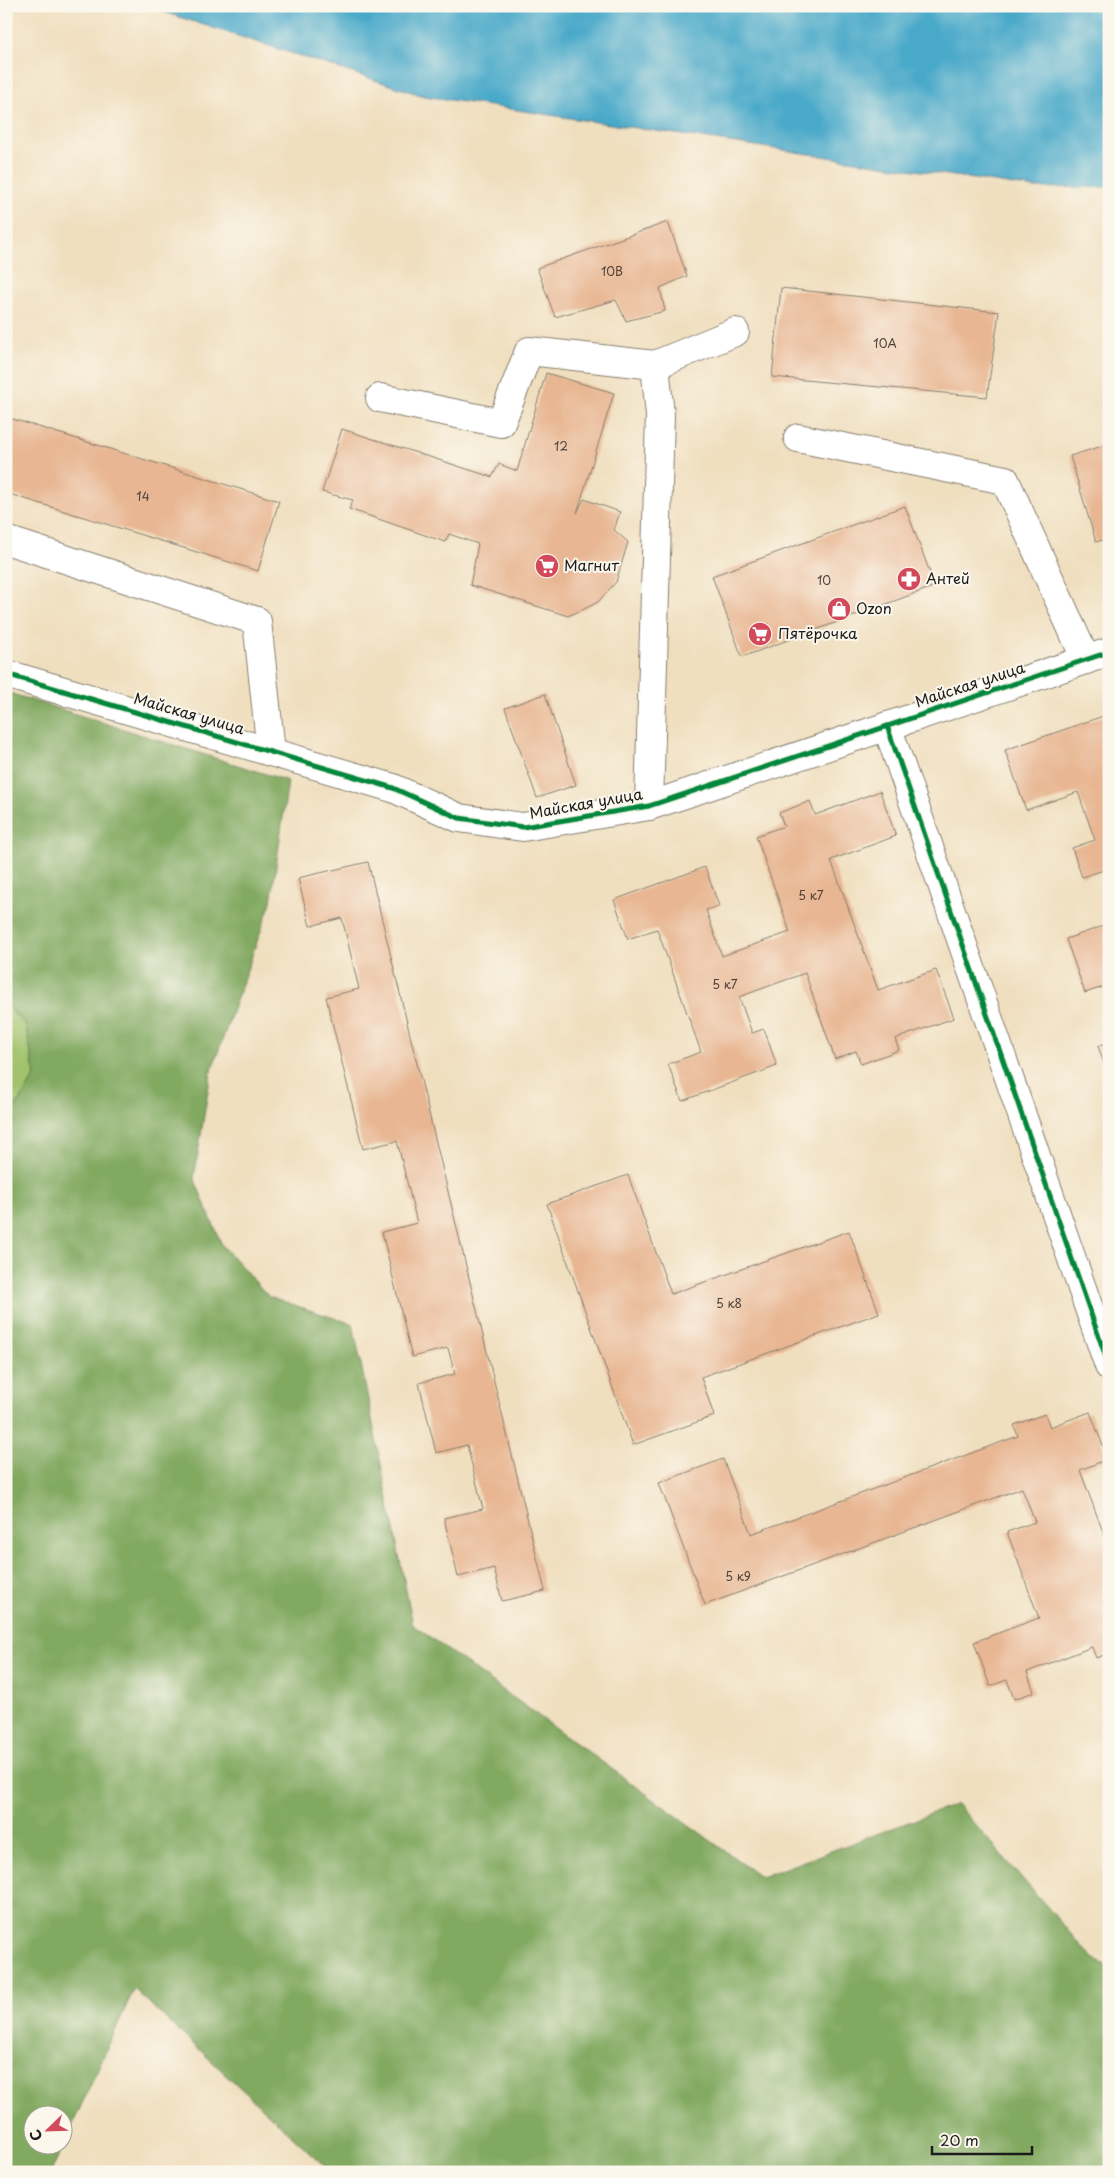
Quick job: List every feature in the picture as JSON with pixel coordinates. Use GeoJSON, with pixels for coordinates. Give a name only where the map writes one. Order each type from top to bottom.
{"type":"FeatureCollection","features":[{"type":"Feature","properties":{"kind":"street"},"geometry":{"type":"LineString","coordinates":[[380,398],[501,423],[529,351],[655,365],[734,332]]}},
{"type":"Feature","properties":{"kind":"street"},"geometry":{"type":"LineString","coordinates":[[649,806],[660,414],[655,365]]}},
{"type":"Feature","properties":{"kind":"street"},"geometry":{"type":"LineString","coordinates":[[798,438],[1005,480],[1097,656]]}},
{"type":"Feature","properties":{"kind":"street"},"geometry":{"type":"LineString","coordinates":[[6,540],[257,621],[271,752]]}},
{"type":"Feature","properties":{"kind":"street","name":"Майская улица"},"geometry":{"type":"LineString","coordinates":[[6,674],[393,788],[459,818],[523,827],[649,806],[1097,656]]}},
{"type":"Feature","properties":{"kind":"street"},"geometry":{"type":"LineString","coordinates":[[887,726],[1109,1366]]}},
{"type":"Feature","properties":{"kind":"green space"},"geometry":{"type":"Polygon","coordinates":[[[6,692],[288,781],[271,902],[211,1072],[194,1178],[222,1245],[269,1297],[353,1324],[413,1625],[761,1877],[957,1804],[1091,1957],[1109,1967],[1109,2172],[331,2172],[134,1989],[72,2126],[72,2106],[22,2106],[22,2156],[58,2156],[51,2172],[6,2172],[6,1122],[35,1076],[26,1026],[6,1005],[6,692]]]}},
{"type":"Feature","properties":{"kind":"green space"},"geometry":{"type":"Polygon","coordinates":[[[6,1005],[26,1026],[35,1076],[6,1122],[6,1005]]]}},
{"type":"Feature","properties":{"kind":"water"},"geometry":{"type":"Polygon","coordinates":[[[145,6],[1109,6],[1109,187],[1034,188],[424,96],[145,6]]]}},
{"type":"Feature","properties":{"kind":"building"},"geometry":{"type":"Polygon","coordinates":[[[668,222],[687,276],[660,288],[665,311],[626,321],[616,300],[555,317],[537,268],[668,222]]]}},
{"type":"Feature","properties":{"kind":"building"},"geometry":{"type":"Polygon","coordinates":[[[781,288],[999,312],[987,397],[772,377],[781,288]]]}},
{"type":"Feature","properties":{"kind":"building"},"geometry":{"type":"Polygon","coordinates":[[[546,373],[614,393],[577,513],[584,499],[620,512],[614,530],[628,542],[616,582],[598,602],[568,616],[470,585],[478,544],[449,534],[445,542],[349,509],[353,500],[322,492],[342,429],[492,477],[499,464],[517,471],[546,373]]]}},
{"type":"Feature","properties":{"kind":"building"},"geometry":{"type":"Polygon","coordinates":[[[6,417],[279,501],[258,571],[6,493],[6,417]]]}},
{"type":"Feature","properties":{"kind":"building"},"geometry":{"type":"Polygon","coordinates":[[[1109,444],[1109,538],[1096,542],[1070,456],[1109,444]]]}},
{"type":"Feature","properties":{"kind":"building"},"geometry":{"type":"Polygon","coordinates":[[[905,506],[935,586],[742,657],[712,576],[905,506]]]}},
{"type":"Feature","properties":{"kind":"building"},"geometry":{"type":"Polygon","coordinates":[[[545,694],[576,785],[537,798],[505,708],[545,694]]]}},
{"type":"Feature","properties":{"kind":"building"},"geometry":{"type":"Polygon","coordinates":[[[1109,714],[1108,882],[1104,870],[1082,877],[1072,848],[1095,840],[1078,792],[1026,810],[1005,750],[1109,714]]]}},
{"type":"Feature","properties":{"kind":"building"},"geometry":{"type":"Polygon","coordinates":[[[880,791],[896,836],[831,860],[878,990],[936,970],[954,1018],[895,1039],[899,1050],[861,1064],[856,1051],[835,1059],[805,973],[739,997],[752,1033],[764,1029],[777,1066],[682,1101],[668,1064],[701,1052],[657,929],[628,939],[614,900],[705,867],[719,906],[706,910],[722,956],[790,932],[756,836],[784,826],[779,813],[810,801],[815,815],[880,791]]]}},
{"type":"Feature","properties":{"kind":"building"},"geometry":{"type":"Polygon","coordinates":[[[368,862],[545,1591],[502,1601],[494,1568],[458,1577],[444,1518],[483,1509],[467,1445],[436,1453],[419,1383],[455,1374],[448,1348],[412,1357],[382,1232],[417,1223],[397,1141],[363,1149],[326,997],[359,989],[342,918],[310,926],[298,878],[368,862]]]}},
{"type":"Feature","properties":{"kind":"building"},"geometry":{"type":"Polygon","coordinates":[[[1109,924],[1109,985],[1085,993],[1066,939],[1109,924]]]}},
{"type":"Feature","properties":{"kind":"building"},"geometry":{"type":"Polygon","coordinates":[[[1109,1042],[1109,1075],[1108,1075],[1098,1046],[1109,1042]]]}},
{"type":"Feature","properties":{"kind":"building"},"geometry":{"type":"Polygon","coordinates":[[[628,1175],[671,1294],[849,1231],[879,1313],[701,1377],[714,1416],[633,1445],[547,1204],[628,1175]]]}},
{"type":"Feature","properties":{"kind":"building"},"geometry":{"type":"Polygon","coordinates":[[[1090,1412],[1108,1459],[1080,1470],[1109,1548],[1109,1653],[1096,1658],[1092,1647],[1027,1672],[1034,1692],[1014,1699],[1007,1680],[990,1686],[974,1642],[1039,1618],[1007,1532],[1035,1522],[1022,1488],[705,1605],[659,1483],[723,1459],[751,1534],[1018,1436],[1014,1425],[1045,1414],[1050,1427],[1090,1412]]]}},
{"type":"Feature","properties":{"kind":"cycle path"},"geometry":{"type":"LineString","coordinates":[[6,674],[393,788],[459,818],[523,827],[649,806],[1109,652]]}},
{"type":"Feature","properties":{"kind":"cycle path"},"geometry":{"type":"LineString","coordinates":[[887,726],[1109,1366]]}},
{"type":"Feature","properties":{"kind":"place","name":"Магнит"},"geometry":{"type":"Point","coordinates":[547,566]}},
{"type":"Feature","properties":{"kind":"place","name":"Антей"},"geometry":{"type":"Point","coordinates":[909,579]}},
{"type":"Feature","properties":{"kind":"place","name":"Ozon"},"geometry":{"type":"Point","coordinates":[839,609]}},
{"type":"Feature","properties":{"kind":"place","name":"Пятёрочка"},"geometry":{"type":"Point","coordinates":[760,634]}}]}
